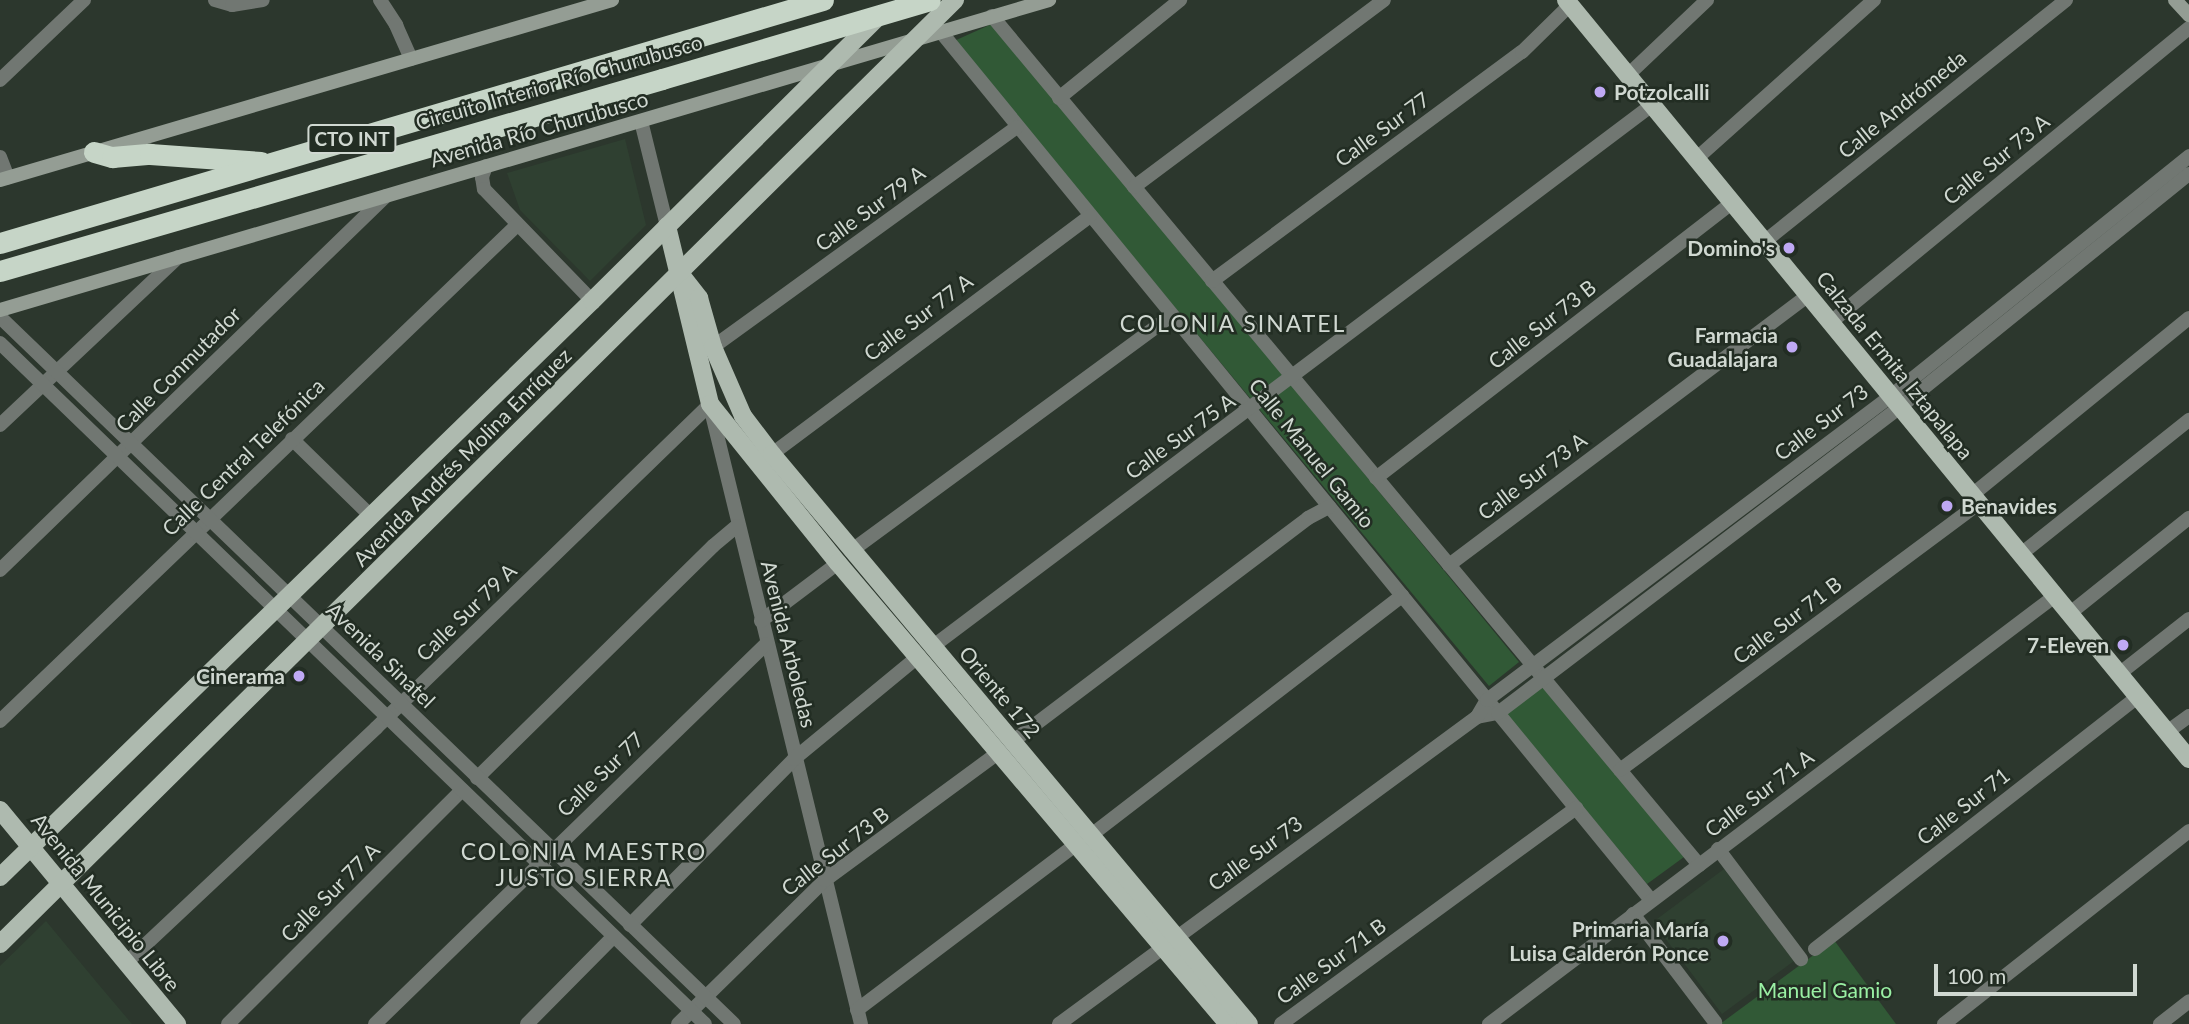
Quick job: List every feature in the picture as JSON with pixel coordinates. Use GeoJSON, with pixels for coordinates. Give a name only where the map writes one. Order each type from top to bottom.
{"type":"FeatureCollection","features":[{"type":"Feature","properties":{"kind":"highway","name":"Circuito Interior Río Churubusco"},"geometry":{"type":"LineString","coordinates":[[0,243],[823,0]]}},
{"type":"Feature","properties":{"kind":"highway","name":"Circuito Interior Río Churubusco"},"geometry":{"type":"LineString","coordinates":[[0,271],[930,0]]}},
{"type":"Feature","properties":{"kind":"highway"},"geometry":{"type":"LineString","coordinates":[[94,152],[112,157],[150,154],[273,163]]}},
{"type":"Feature","properties":{"kind":"main road"},"geometry":{"type":"LineString","coordinates":[[4,179],[411,59],[575,5],[612,0]]}},
{"type":"Feature","properties":{"kind":"main road","name":"Avenida Andrés Molina Enríquez"},"geometry":{"type":"LineString","coordinates":[[0,877],[369,515],[592,301],[895,0]]}},
{"type":"Feature","properties":{"kind":"main road","name":"Avenida Andrés Molina Enríquez"},"geometry":{"type":"LineString","coordinates":[[0,944],[956,0]]}},
{"type":"Feature","properties":{"kind":"main road","name":"Avenida Río Churubusco"},"geometry":{"type":"LineString","coordinates":[[0,310],[1049,0]]}},
{"type":"Feature","properties":{"kind":"main road"},"geometry":{"type":"LineString","coordinates":[[2175,0],[2189,15]]}},
{"type":"Feature","properties":{"kind":"main road","name":"Calzada Ermita Iztapalapa"},"geometry":{"type":"LineString","coordinates":[[1568,3],[2189,759]]}},
{"type":"Feature","properties":{"kind":"main road","name":"Avenida Arboledas"},"geometry":{"type":"LineString","coordinates":[[667,226],[680,273],[687,319],[710,404]]}},
{"type":"Feature","properties":{"kind":"main road","name":"Avenida Arboledas"},"geometry":{"type":"LineString","coordinates":[[680,273],[698,298],[727,383]]}},
{"type":"Feature","properties":{"kind":"main road","name":"Oriente 172"},"geometry":{"type":"LineString","coordinates":[[727,383],[743,416],[844,557]]}},
{"type":"Feature","properties":{"kind":"main road","name":"Oriente 172"},"geometry":{"type":"LineString","coordinates":[[710,404],[925,651],[1169,941],[1249,1024]]}},
{"type":"Feature","properties":{"kind":"main road","name":"Avenida Municipio Libre"},"geometry":{"type":"LineString","coordinates":[[0,810],[177,1024]]}},
{"type":"Feature","properties":{"kind":"main road","name":"Oriente 172"},"geometry":{"type":"LineString","coordinates":[[1169,941],[1228,1024]]}},
{"type":"Feature","properties":{"kind":"street"},"geometry":{"type":"LineString","coordinates":[[0,80],[84,0]]}},
{"type":"Feature","properties":{"kind":"street"},"geometry":{"type":"LineString","coordinates":[[215,0],[232,5],[264,0]]}},
{"type":"Feature","properties":{"kind":"street"},"geometry":{"type":"LineString","coordinates":[[380,0],[396,25],[411,59]]}},
{"type":"Feature","properties":{"kind":"street"},"geometry":{"type":"LineString","coordinates":[[1059,98],[1180,0]]}},
{"type":"Feature","properties":{"kind":"street"},"geometry":{"type":"LineString","coordinates":[[1134,187],[1384,0]]}},
{"type":"Feature","properties":{"kind":"street"},"geometry":{"type":"LineString","coordinates":[[1628,75],[1707,0]]}},
{"type":"Feature","properties":{"kind":"street"},"geometry":{"type":"LineString","coordinates":[[1696,159],[1874,0]]}},
{"type":"Feature","properties":{"kind":"street","name":"Calle Andrómeda"},"geometry":{"type":"LineString","coordinates":[[1764,242],[2066,0]]}},
{"type":"Feature","properties":{"kind":"street","name":"Calle Sur 77"},"geometry":{"type":"LineString","coordinates":[[1212,281],[1522,52],[1568,3]]}},
{"type":"Feature","properties":{"kind":"street","name":"Calle Manuel Gamio"},"geometry":{"type":"LineString","coordinates":[[992,16],[1699,865]]}},
{"type":"Feature","properties":{"kind":"street","name":"Calle Sur 73 A"},"geometry":{"type":"LineString","coordinates":[[1830,323],[2189,28]]}},
{"type":"Feature","properties":{"kind":"street","name":"Calle Manuel Gamio"},"geometry":{"type":"LineString","coordinates":[[941,32],[1651,900]]}},
{"type":"Feature","properties":{"kind":"street","name":"Calle Sur 75 A"},"geometry":{"type":"LineString","coordinates":[[630,925],[794,759],[925,651],[974,612],[1250,410],[1653,105]]}},
{"type":"Feature","properties":{"kind":"street","name":"Avenida Arboledas"},"geometry":{"type":"LineString","coordinates":[[641,121],[667,226]]}},
{"type":"Feature","properties":{"kind":"street","name":"Calle Sur 79 A"},"geometry":{"type":"LineString","coordinates":[[713,347],[1017,127]]}},
{"type":"Feature","properties":{"kind":"street","name":"Calle Sur 73"},"geometry":{"type":"LineString","coordinates":[[1059,1024],[1477,717],[1488,700],[1532,665],[1895,401],[2189,156]]}},
{"type":"Feature","properties":{"kind":"street"},"geometry":{"type":"LineString","coordinates":[[0,157],[4,179]]}},
{"type":"Feature","properties":{"kind":"street"},"geometry":{"type":"LineString","coordinates":[[486,166],[482,177],[484,189],[592,301]]}},
{"type":"Feature","properties":{"kind":"street","name":"Calle Sur 73"},"geometry":{"type":"LineString","coordinates":[[1477,717],[1498,713],[2189,174]]}},
{"type":"Feature","properties":{"kind":"street","name":"Calle Conmutador"},"geometry":{"type":"LineString","coordinates":[[0,570],[386,196]]}},
{"type":"Feature","properties":{"kind":"street","name":"Calle Sur 73 B"},"geometry":{"type":"LineString","coordinates":[[1376,478],[1732,203]]}},
{"type":"Feature","properties":{"kind":"street","name":"Calle Sur 77 A"},"geometry":{"type":"LineString","coordinates":[[772,454],[1090,216]]}},
{"type":"Feature","properties":{"kind":"street","name":"Calle Central Telefónica"},"geometry":{"type":"LineString","coordinates":[[0,721],[195,531],[517,225]]}},
{"type":"Feature","properties":{"kind":"street"},"geometry":{"type":"LineString","coordinates":[[0,425],[178,257]]}},
{"type":"Feature","properties":{"kind":"street","name":"Calle Sur 73 A"},"geometry":{"type":"LineString","coordinates":[[1449,565],[1808,295]]}},
{"type":"Feature","properties":{"kind":"street"},"geometry":{"type":"LineString","coordinates":[[761,621],[1172,315]]}},
{"type":"Feature","properties":{"kind":"street","name":"Avenida Sinatel"},"geometry":{"type":"LineString","coordinates":[[0,317],[734,1024]]}},
{"type":"Feature","properties":{"kind":"street","name":"Calle Sur 71 B"},"geometry":{"type":"LineString","coordinates":[[1620,770],[1975,499],[2189,318]]}},
{"type":"Feature","properties":{"kind":"street","name":"Avenida Sinatel"},"geometry":{"type":"LineString","coordinates":[[0,343],[705,1024]]}},
{"type":"Feature","properties":{"kind":"street","name":"Calle Sur 79 A"},"geometry":{"type":"LineString","coordinates":[[127,962],[388,717],[710,404]]}},
{"type":"Feature","properties":{"kind":"street","name":"Avenida Arboledas"},"geometry":{"type":"LineString","coordinates":[[710,404],[737,526],[859,1017]]}},
{"type":"Feature","properties":{"kind":"street"},"geometry":{"type":"LineString","coordinates":[[2021,554],[2189,420]]}},
{"type":"Feature","properties":{"kind":"street"},"geometry":{"type":"LineString","coordinates":[[292,439],[369,515]]}},
{"type":"Feature","properties":{"kind":"street","name":"Calle Sur 73 B"},"geometry":{"type":"LineString","coordinates":[[678,1024],[825,880],[1005,748],[1308,518],[1329,506]]}},
{"type":"Feature","properties":{"kind":"street"},"geometry":{"type":"LineString","coordinates":[[2069,614],[2189,518]]}},
{"type":"Feature","properties":{"kind":"street"},"geometry":{"type":"LineString","coordinates":[[477,778],[713,546],[737,526]]}},
{"type":"Feature","properties":{"kind":"street"},"geometry":{"type":"LineString","coordinates":[[859,1017],[1082,840],[1402,596]]}},
{"type":"Feature","properties":{"kind":"street","name":"Calle Sur 71 A"},"geometry":{"type":"LineString","coordinates":[[1489,1024],[2055,596]]}},
{"type":"Feature","properties":{"kind":"street"},"geometry":{"type":"LineString","coordinates":[[2119,674],[2189,619]]}},
{"type":"Feature","properties":{"kind":"street","name":"Calle Sur 77"},"geometry":{"type":"LineString","coordinates":[[375,1024],[766,643]]}},
{"type":"Feature","properties":{"kind":"street","name":"Calle Sur 71"},"geometry":{"type":"LineString","coordinates":[[1815,949],[2138,697]]}},
{"type":"Feature","properties":{"kind":"street"},"geometry":{"type":"LineString","coordinates":[[2167,732],[2189,716]]}},
{"type":"Feature","properties":{"kind":"street","name":"Calle Sur 77 A"},"geometry":{"type":"LineString","coordinates":[[228,1024],[462,790]]}},
{"type":"Feature","properties":{"kind":"street","name":"Calle Sur 71 B"},"geometry":{"type":"LineString","coordinates":[[1281,1024],[1576,808]]}},
{"type":"Feature","properties":{"kind":"street"},"geometry":{"type":"LineString","coordinates":[[1944,1024],[2189,831]]}},
{"type":"Feature","properties":{"kind":"street"},"geometry":{"type":"LineString","coordinates":[[1718,849],[1801,959]]}},
{"type":"Feature","properties":{"kind":"street"},"geometry":{"type":"LineString","coordinates":[[1633,914],[1715,1023]]}},
{"type":"Feature","properties":{"kind":"street"},"geometry":{"type":"LineString","coordinates":[[527,1024],[613,937]]}},
{"type":"Feature","properties":{"kind":"street"},"geometry":{"type":"LineString","coordinates":[[2160,1024],[2189,1001]]}},
{"type":"Feature","properties":{"kind":"shaded area"},"geometry":{"type":"Polygon","coordinates":[[[625,139],[646,225],[590,281],[520,210],[507,173],[625,139]]]}},
{"type":"Feature","properties":{"kind":"shaded area","name":"Primaria María Luisa Calderón Ponce"},"geometry":{"type":"Polygon","coordinates":[[[1724,869],[1794,961],[1722,1014],[1653,922],[1724,869]]]}},
{"type":"Feature","properties":{"kind":"shaded area"},"geometry":{"type":"Polygon","coordinates":[[[46,921],[132,1024],[0,1024],[0,966],[46,921]]]}},
{"type":"Feature","properties":{"kind":"green space"},"geometry":{"type":"Polygon","coordinates":[[[994,23],[1519,662],[1489,686],[954,41],[994,23]]]}},
{"type":"Feature","properties":{"kind":"green space"},"geometry":{"type":"Polygon","coordinates":[[[1542,685],[1684,857],[1647,884],[1505,713],[1542,685]]]}},
{"type":"Feature","properties":{"kind":"green space","name":"Manuel Gamio"},"geometry":{"type":"Polygon","coordinates":[[[1834,940],[1896,1024],[1720,1024],[1834,940]]]}},
{"type":"Feature","properties":{"kind":"place","name":"Potzolcalli"},"geometry":{"type":"Point","coordinates":[1600,92]}},
{"type":"Feature","properties":{"kind":"place","name":"Domino's"},"geometry":{"type":"Point","coordinates":[1789,248]}},
{"type":"Feature","properties":{"kind":"place","name":"Farmacia Guadalajara"},"geometry":{"type":"Point","coordinates":[1792,347]}},
{"type":"Feature","properties":{"kind":"place","name":"Benavides"},"geometry":{"type":"Point","coordinates":[1947,506]}},
{"type":"Feature","properties":{"kind":"place","name":"7-Eleven"},"geometry":{"type":"Point","coordinates":[2123,645]}},
{"type":"Feature","properties":{"kind":"place","name":"Cinerama"},"geometry":{"type":"Point","coordinates":[299,676]}},
{"type":"Feature","properties":{"kind":"place","name":"Primaria María Luisa Calderón Ponce"},"geometry":{"type":"Point","coordinates":[1723,941]}},
{"type":"Feature","properties":{"kind":"district","name":"COLONIA SINATEL"},"geometry":{"type":"Point","coordinates":[1233,323]}},
{"type":"Feature","properties":{"kind":"district","name":"COLONIA MAESTRO JUSTO SIERRA"},"geometry":{"type":"Point","coordinates":[584,864]}}]}
